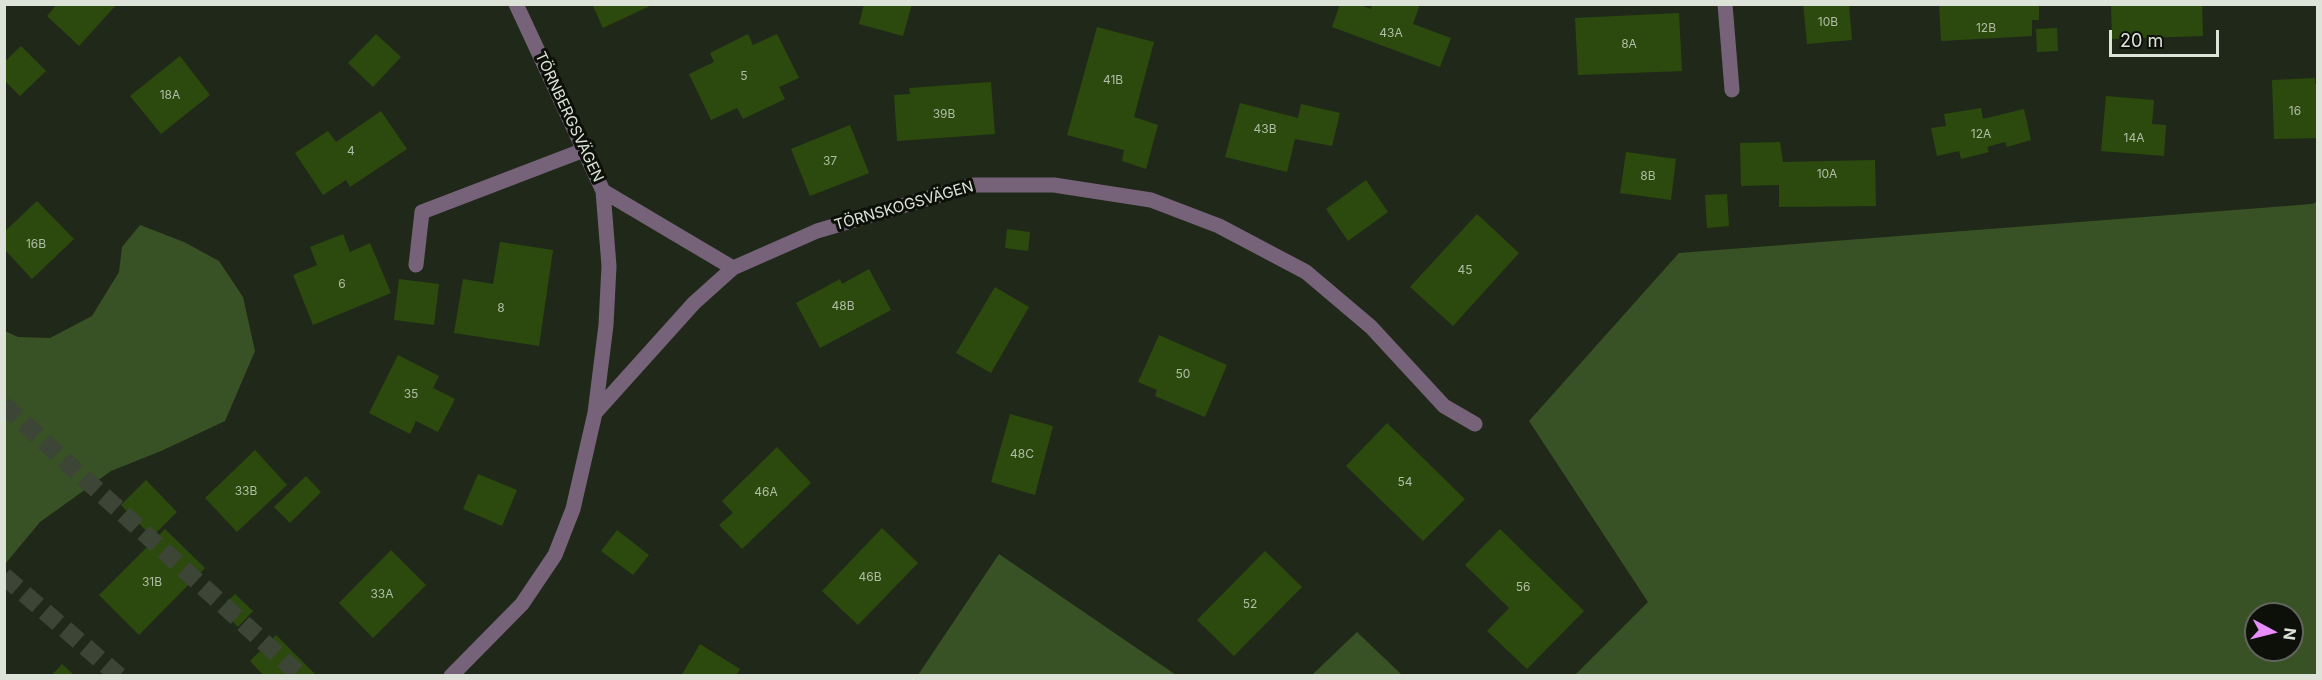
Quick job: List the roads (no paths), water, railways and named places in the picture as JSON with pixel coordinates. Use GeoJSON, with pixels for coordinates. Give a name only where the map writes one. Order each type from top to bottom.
{"type":"FeatureCollection","features":[{"type":"Feature","properties":{"kind":"street","name":"TÖRNBERGSVÄGEN"},"geometry":{"type":"LineString","coordinates":[[516,4],[603,191],[609,266],[606,325],[595,413]]}},
{"type":"Feature","properties":{"kind":"street"},"geometry":{"type":"LineString","coordinates":[[1725,4],[1732,90]]}},
{"type":"Feature","properties":{"kind":"street"},"geometry":{"type":"LineString","coordinates":[[416,265],[422,212],[584,150]]}},
{"type":"Feature","properties":{"kind":"street","name":"TÖRNSKOGSVÄGEN"},"geometry":{"type":"LineString","coordinates":[[451,675],[522,604],[555,555],[573,509],[595,413],[694,303],[733,268],[817,231],[973,185],[1054,185],[1151,200],[1219,226],[1306,272],[1371,327],[1444,406],[1475,424]]}},
{"type":"Feature","properties":{"kind":"street"},"geometry":{"type":"LineString","coordinates":[[603,191],[733,268]]}},
{"type":"Feature","properties":{"kind":"tunnel"},"geometry":{"type":"LineString","coordinates":[[4,405],[301,676]]}},
{"type":"Feature","properties":{"kind":"tunnel"},"geometry":{"type":"LineString","coordinates":[[4,576],[119,676]]}}]}
